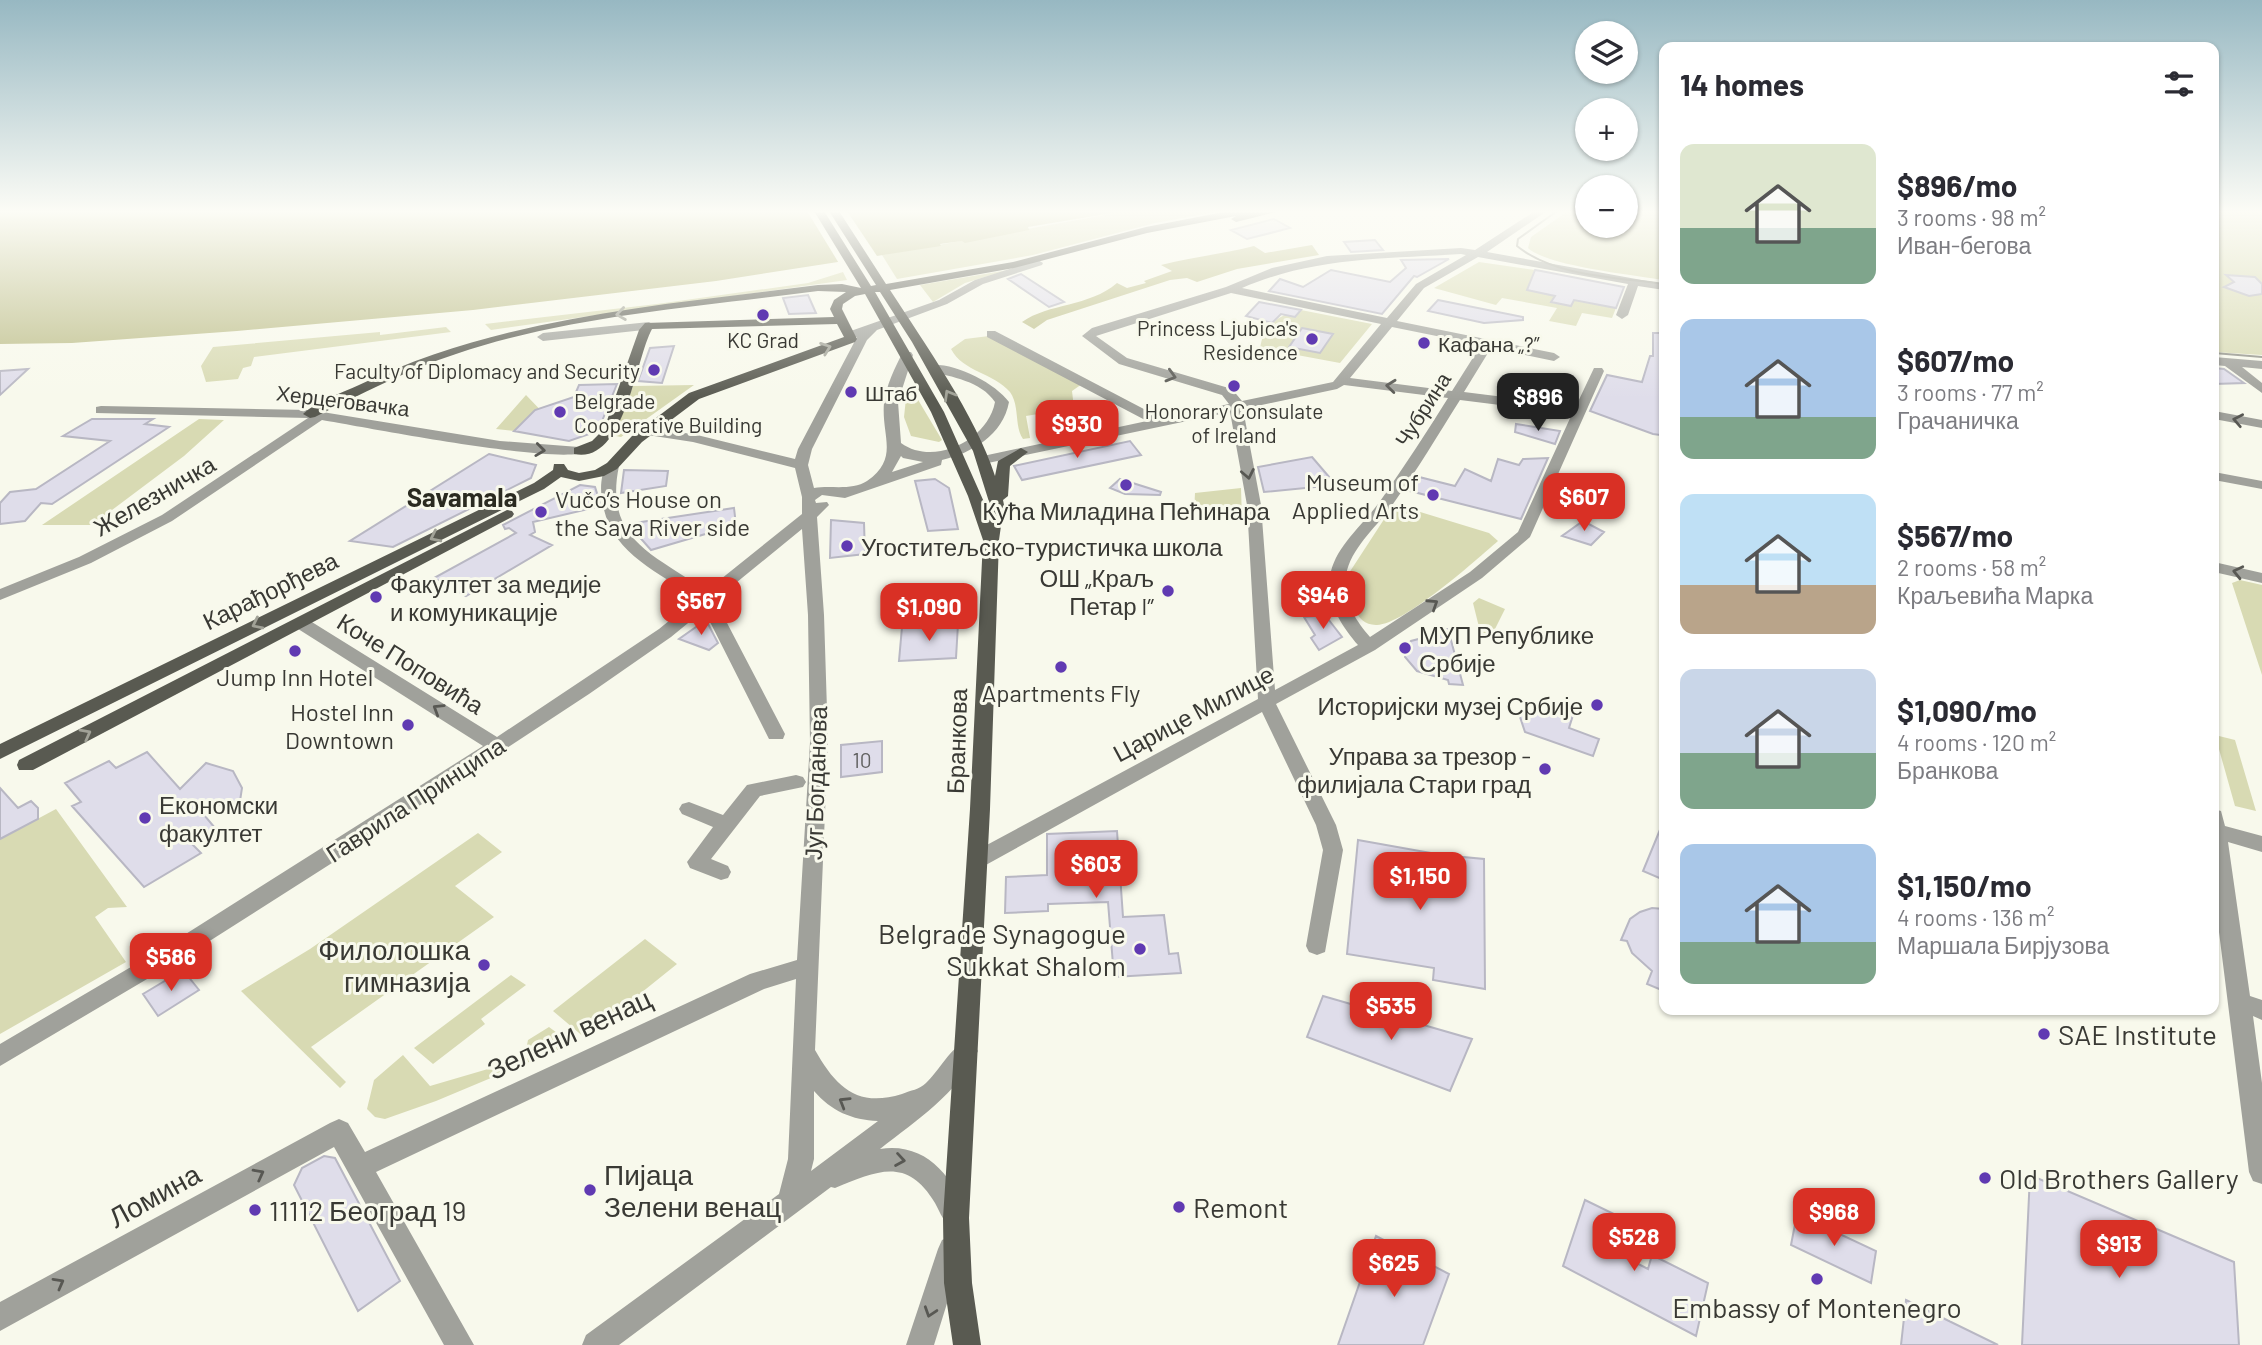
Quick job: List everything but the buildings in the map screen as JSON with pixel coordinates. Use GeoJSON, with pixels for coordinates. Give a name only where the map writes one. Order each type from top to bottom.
{"type":"FeatureCollection","features":[{"type":"Feature","properties":{"kind":"main road","name":"Бранкова"},"geometry":{"type":"LineString","coordinates":[[857,274],[904,350],[963,461],[991,540]]}},
{"type":"Feature","properties":{"kind":"main road","name":"Бранкова"},"geometry":{"type":"LineString","coordinates":[[874,274],[964,422],[981,455],[997,506],[991,540],[977,860]]}},
{"type":"Feature","properties":{"kind":"main road"},"geometry":{"type":"LineString","coordinates":[[614,463],[646,431],[694,396],[851,342],[840,320],[837,303],[858,291],[961,274]]}},
{"type":"Feature","properties":{"kind":"main road"},"geometry":{"type":"LineString","coordinates":[[316,414],[413,365],[468,345],[525,330],[818,288],[842,287],[858,291]]}},
{"type":"Feature","properties":{"kind":"main road"},"geometry":{"type":"LineString","coordinates":[[584,450],[603,439],[610,430],[645,330],[649,326],[840,320]]}},
{"type":"Feature","properties":{"kind":"main road"},"geometry":{"type":"LineString","coordinates":[[997,506],[1002,492],[1003,464],[1021,452]]}},
{"type":"Feature","properties":{"kind":"main road","name":"Карађорђева"},"geometry":{"type":"LineString","coordinates":[[26,765],[614,463]]}},
{"type":"Feature","properties":{"kind":"main road","name":"Карађорђева"},"geometry":{"type":"LineString","coordinates":[[0,752],[539,486],[560,469],[569,476],[583,477]]}},
{"type":"Feature","properties":{"kind":"main road"},"geometry":{"type":"LineString","coordinates":[[967,1345],[958,1283],[956,1225],[977,860]]}},
{"type":"Feature","properties":{"kind":"street"},"geometry":{"type":"LineString","coordinates":[[646,431],[693,438],[801,465],[805,449],[851,342],[862,339],[875,326],[943,302],[979,282],[1005,274]]}},
{"type":"Feature","properties":{"kind":"street"},"geometry":{"type":"LineString","coordinates":[[1266,274],[1230,289],[1096,331],[1088,336],[1118,358],[1134,365],[1231,394],[1236,407],[1254,505],[1267,704],[1332,840],[1331,869],[1317,946]]}},
{"type":"Feature","properties":{"kind":"street"},"geometry":{"type":"LineString","coordinates":[[981,455],[1021,452],[1329,387],[1343,381],[1388,322],[1420,286],[1442,274]]}},
{"type":"Feature","properties":{"kind":"street"},"geometry":{"type":"LineString","coordinates":[[1586,274],[1659,286]]}},
{"type":"Feature","properties":{"kind":"street"},"geometry":{"type":"LineString","coordinates":[[1622,316],[1634,282]]}},
{"type":"Feature","properties":{"kind":"street"},"geometry":{"type":"LineString","coordinates":[[1230,289],[1554,356]]}},
{"type":"Feature","properties":{"kind":"street"},"geometry":{"type":"LineString","coordinates":[[543,337],[649,326]]}},
{"type":"Feature","properties":{"kind":"street"},"geometry":{"type":"LineString","coordinates":[[991,334],[1160,423]]}},
{"type":"Feature","properties":{"kind":"street","name":"Чубрина"},"geometry":{"type":"LineString","coordinates":[[1368,646],[1344,614],[1338,593],[1338,575],[1344,558],[1391,496],[1488,343]]}},
{"type":"Feature","properties":{"kind":"street"},"geometry":{"type":"LineString","coordinates":[[869,484],[890,469],[895,457],[891,402],[904,350]]}},
{"type":"Feature","properties":{"kind":"street"},"geometry":{"type":"LineString","coordinates":[[2219,361],[2262,365]]}},
{"type":"Feature","properties":{"kind":"street"},"geometry":{"type":"LineString","coordinates":[[2228,362],[2262,389]]}},
{"type":"Feature","properties":{"kind":"street","name":"Гаврила Принципа"},"geometry":{"type":"LineString","coordinates":[[0,1056],[336,851],[609,673],[707,600],[768,549],[818,498],[909,472],[945,457],[986,432],[997,422],[1003,406],[1000,397],[984,385],[933,368]]}},
{"type":"Feature","properties":{"kind":"street"},"geometry":{"type":"LineString","coordinates":[[1343,381],[1580,411],[1598,372]]}},
{"type":"Feature","properties":{"kind":"street","name":"Херцеговачка"},"geometry":{"type":"LineString","coordinates":[[101,410],[316,414],[500,445],[554,451],[584,450]]}},
{"type":"Feature","properties":{"kind":"street","name":"Царице Милице"},"geometry":{"type":"LineString","coordinates":[[977,860],[1267,704],[1368,646],[1465,583],[1525,534],[1580,411]]}},
{"type":"Feature","properties":{"kind":"street","name":"Железничка"},"geometry":{"type":"LineString","coordinates":[[0,586],[104,541],[166,509],[291,424],[316,414]]}},
{"type":"Feature","properties":{"kind":"street","name":"Железничка"},"geometry":{"type":"LineString","coordinates":[[0,595],[85,560],[167,518],[316,414]]}},
{"type":"Feature","properties":{"kind":"street"},"geometry":{"type":"LineString","coordinates":[[2219,416],[2262,424]]}},
{"type":"Feature","properties":{"kind":"street"},"geometry":{"type":"LineString","coordinates":[[895,445],[904,454],[915,459],[945,457]]}},
{"type":"Feature","properties":{"kind":"street"},"geometry":{"type":"LineString","coordinates":[[614,463],[607,480],[608,503],[617,527],[627,543],[650,564],[699,592],[707,600],[776,734]]}},
{"type":"Feature","properties":{"kind":"street","name":"Југ Богданова"},"geometry":{"type":"LineString","coordinates":[[790,1204],[802,1158],[803,1052],[819,742],[813,555],[818,498],[801,465]]}},
{"type":"Feature","properties":{"kind":"street"},"geometry":{"type":"LineString","coordinates":[[2219,477],[2262,485]]}},
{"type":"Feature","properties":{"kind":"street"},"geometry":{"type":"LineString","coordinates":[[768,549],[794,545],[813,555]]}},
{"type":"Feature","properties":{"kind":"street"},"geometry":{"type":"LineString","coordinates":[[2219,568],[2262,578]]}},
{"type":"Feature","properties":{"kind":"street","name":"Коче Поповића"},"geometry":{"type":"LineString","coordinates":[[301,623],[495,746]]}},
{"type":"Feature","properties":{"kind":"street"},"geometry":{"type":"LineString","coordinates":[[720,872],[697,862],[754,790],[796,782]]}},
{"type":"Feature","properties":{"kind":"street"},"geometry":{"type":"LineString","coordinates":[[689,809],[727,825]]}},
{"type":"Feature","properties":{"kind":"street"},"geometry":{"type":"LineString","coordinates":[[2219,825],[2262,844]]}},
{"type":"Feature","properties":{"kind":"street"},"geometry":{"type":"LineString","coordinates":[[2219,847],[2262,1172]]}},
{"type":"Feature","properties":{"kind":"street","name":"Зелени венац"},"geometry":{"type":"LineString","coordinates":[[360,1167],[758,981],[808,966]]}},
{"type":"Feature","properties":{"kind":"street"},"geometry":{"type":"LineString","coordinates":[[2239,1002],[2262,1010]]}},
{"type":"Feature","properties":{"kind":"street"},"geometry":{"type":"LineString","coordinates":[[596,1345],[790,1204],[932,1093],[966,1051]]}},
{"type":"Feature","properties":{"kind":"street"},"geometry":{"type":"LineString","coordinates":[[803,1052],[815,1075],[828,1091],[854,1108],[889,1108],[932,1093]]}},
{"type":"Feature","properties":{"kind":"street","name":"Ломина"},"geometry":{"type":"LineString","coordinates":[[0,1317],[340,1131],[360,1167]]}},
{"type":"Feature","properties":{"kind":"street"},"geometry":{"type":"LineString","coordinates":[[813,1186],[869,1162],[894,1158],[919,1165],[935,1178],[956,1225],[920,1345]]}},
{"type":"Feature","properties":{"kind":"street"},"geometry":{"type":"LineString","coordinates":[[360,1167],[460,1345]]}},
{"type":"Feature","properties":{"kind":"shaded area"},"geometry":{"type":"Polygon","coordinates":[[[0,274],[763,274],[473,310],[72,343],[0,344],[0,274]]]}},
{"type":"Feature","properties":{"kind":"shaded area"},"geometry":{"type":"Polygon","coordinates":[[[837,274],[844,274],[847,280],[491,330],[485,324],[657,304],[808,283],[837,274]]]}},
{"type":"Feature","properties":{"kind":"shaded area"},"geometry":{"type":"Polygon","coordinates":[[[894,274],[927,274],[897,279],[894,274]]]}},
{"type":"Feature","properties":{"kind":"shaded area"},"geometry":{"type":"Polygon","coordinates":[[[996,274],[965,283],[933,302],[920,285],[996,274]]]}},
{"type":"Feature","properties":{"kind":"shaded area"},"geometry":{"type":"Polygon","coordinates":[[[1164,274],[1222,274],[1197,282],[1187,278],[1170,280],[1047,320],[1034,329],[1022,322],[1044,311],[1094,297],[1117,283],[1127,288],[1146,283],[1144,281],[1164,274]]]}},
{"type":"Feature","properties":{"kind":"shaded area"},"geometry":{"type":"Polygon","coordinates":[[[1459,274],[1533,274],[1527,290],[1555,296],[1552,303],[1571,306],[1574,300],[1616,308],[1612,318],[1582,313],[1576,326],[1549,321],[1557,308],[1502,298],[1496,305],[1434,288],[1459,274]]]}},
{"type":"Feature","properties":{"kind":"shaded area"},"geometry":{"type":"Polygon","coordinates":[[[1623,274],[1659,274],[1659,279],[1623,274]]]}},
{"type":"Feature","properties":{"kind":"shaded area"},"geometry":{"type":"Polygon","coordinates":[[[2219,274],[2262,274],[2262,355],[2219,352],[2219,274]]]}},
{"type":"Feature","properties":{"kind":"shaded area"},"geometry":{"type":"Polygon","coordinates":[[[1301,310],[1372,324],[1340,363],[1297,355],[1295,362],[1278,360],[1279,356],[1260,356],[1262,338],[1270,325],[1283,316],[1301,310]]]}},
{"type":"Feature","properties":{"kind":"shaded area"},"geometry":{"type":"Polygon","coordinates":[[[446,327],[451,332],[254,357],[251,366],[243,368],[238,379],[206,382],[201,366],[213,347],[380,332],[380,335],[446,327]]]}},
{"type":"Feature","properties":{"kind":"shaded area"},"geometry":{"type":"Polygon","coordinates":[[[989,336],[1082,384],[1072,391],[1074,408],[1026,416],[1030,438],[1023,439],[1010,392],[996,380],[963,363],[951,349],[965,339],[989,336]]]}},
{"type":"Feature","properties":{"kind":"shaded area"},"geometry":{"type":"Polygon","coordinates":[[[694,385],[621,437],[616,436],[615,432],[633,386],[694,385]]]}},
{"type":"Feature","properties":{"kind":"shaded area"},"geometry":{"type":"Polygon","coordinates":[[[911,388],[942,440],[939,442],[911,436],[904,417],[907,389],[911,388]]]}},
{"type":"Feature","properties":{"kind":"shaded area"},"geometry":{"type":"Polygon","coordinates":[[[526,395],[551,421],[526,419],[514,431],[496,429],[526,395]]]}},
{"type":"Feature","properties":{"kind":"shaded area"},"geometry":{"type":"Polygon","coordinates":[[[199,419],[224,420],[184,456],[92,525],[42,525],[199,419]]]}},
{"type":"Feature","properties":{"kind":"shaded area"},"geometry":{"type":"Polygon","coordinates":[[[1241,488],[1242,519],[1194,513],[1195,493],[1241,488]]]}},
{"type":"Feature","properties":{"kind":"shaded area"},"geometry":{"type":"Polygon","coordinates":[[[1394,504],[1489,533],[1498,541],[1440,590],[1405,614],[1389,622],[1369,624],[1362,620],[1353,606],[1349,573],[1394,504]]]}},
{"type":"Feature","properties":{"kind":"shaded area"},"geometry":{"type":"Polygon","coordinates":[[[2240,580],[2262,585],[2262,675],[2232,583],[2240,580]]]}},
{"type":"Feature","properties":{"kind":"shaded area"},"geometry":{"type":"Polygon","coordinates":[[[1479,598],[1505,609],[1490,639],[1482,639],[1473,603],[1479,598]]]}},
{"type":"Feature","properties":{"kind":"shaded area"},"geometry":{"type":"Polygon","coordinates":[[[2219,736],[2235,740],[2256,811],[2235,806],[2219,749],[2219,736]]]}},
{"type":"Feature","properties":{"kind":"shaded area"},"geometry":{"type":"Polygon","coordinates":[[[56,809],[127,907],[108,908],[95,917],[126,962],[0,1034],[0,839],[56,809]]]}},
{"type":"Feature","properties":{"kind":"shaded area"},"geometry":{"type":"Polygon","coordinates":[[[478,833],[502,852],[455,886],[494,917],[311,1047],[346,1082],[340,1088],[241,991],[310,949],[478,833]]]}},
{"type":"Feature","properties":{"kind":"shaded area"},"geometry":{"type":"Polygon","coordinates":[[[645,939],[677,964],[585,1038],[553,1011],[645,939]]]}},
{"type":"Feature","properties":{"kind":"shaded area"},"geometry":{"type":"Polygon","coordinates":[[[511,975],[526,985],[481,1019],[485,1024],[433,1064],[414,1048],[511,975]]]}},
{"type":"Feature","properties":{"kind":"shaded area"},"geometry":{"type":"Polygon","coordinates":[[[549,1027],[572,1044],[436,1101],[385,1119],[375,1117],[367,1109],[374,1080],[403,1055],[430,1086],[488,1069],[493,1070],[526,1050],[528,1040],[549,1027]]]}},
{"type":"Feature","properties":{"kind":"tram line"},"geometry":{"type":"LineString","coordinates":[[1586,274],[1659,283]]}},
{"type":"Feature","properties":{"kind":"tram line"},"geometry":{"type":"LineString","coordinates":[[2219,353],[2262,357]]}},
{"type":"Feature","properties":{"kind":"place","name":"KC Grad"},"geometry":{"type":"Point","coordinates":[763,315]}},
{"type":"Feature","properties":{"kind":"place","name":"Princess Ljubica's Residence"},"geometry":{"type":"Point","coordinates":[1312,339]}},
{"type":"Feature","properties":{"kind":"place","name":"Кафана „?”"},"geometry":{"type":"Point","coordinates":[1424,343]}},
{"type":"Feature","properties":{"kind":"place","name":"Faculty of Diplomacy and Security"},"geometry":{"type":"Point","coordinates":[654,370]}},
{"type":"Feature","properties":{"kind":"place","name":"Honorary Consulate of Ireland"},"geometry":{"type":"Point","coordinates":[1234,386]}},
{"type":"Feature","properties":{"kind":"place","name":"Штаб"},"geometry":{"type":"Point","coordinates":[851,392]}},
{"type":"Feature","properties":{"kind":"place","name":"Belgrade Cooperative Building"},"geometry":{"type":"Point","coordinates":[560,412]}},
{"type":"Feature","properties":{"kind":"place","name":"Кућа Миладина Пећинара"},"geometry":{"type":"Point","coordinates":[1126,485]}},
{"type":"Feature","properties":{"kind":"place","name":"Museum of Applied Arts"},"geometry":{"type":"Point","coordinates":[1433,495]}},
{"type":"Feature","properties":{"kind":"place","name":"Vučo’s House on the Sava River side"},"geometry":{"type":"Point","coordinates":[541,512]}},
{"type":"Feature","properties":{"kind":"place","name":"Угоститељско-туристичка школа"},"geometry":{"type":"Point","coordinates":[847,546]}},
{"type":"Feature","properties":{"kind":"place","name":"ОШ „Краљ Петар I”"},"geometry":{"type":"Point","coordinates":[1168,591]}},
{"type":"Feature","properties":{"kind":"place","name":"Факултет за медије и комуникације"},"geometry":{"type":"Point","coordinates":[376,597]}},
{"type":"Feature","properties":{"kind":"place","name":"МУП Републике Србије"},"geometry":{"type":"Point","coordinates":[1405,648]}},
{"type":"Feature","properties":{"kind":"place","name":"Jump Inn Hotel"},"geometry":{"type":"Point","coordinates":[295,651]}},
{"type":"Feature","properties":{"kind":"place","name":"Apartments Fly"},"geometry":{"type":"Point","coordinates":[1061,667]}},
{"type":"Feature","properties":{"kind":"place","name":"Историјски музеј Србије"},"geometry":{"type":"Point","coordinates":[1597,705]}},
{"type":"Feature","properties":{"kind":"place","name":"Hostel Inn Downtown"},"geometry":{"type":"Point","coordinates":[408,725]}},
{"type":"Feature","properties":{"kind":"place","name":"Управа за трезор - филијала Стари град"},"geometry":{"type":"Point","coordinates":[1545,769]}},
{"type":"Feature","properties":{"kind":"place","name":"Економски факултет"},"geometry":{"type":"Point","coordinates":[145,818]}},
{"type":"Feature","properties":{"kind":"place","name":"Belgrade Synagogue Sukkat Shalom"},"geometry":{"type":"Point","coordinates":[1140,949]}},
{"type":"Feature","properties":{"kind":"place","name":"Филолошка гимназија"},"geometry":{"type":"Point","coordinates":[484,965]}},
{"type":"Feature","properties":{"kind":"place","name":"SAE Institute"},"geometry":{"type":"Point","coordinates":[2044,1034]}},
{"type":"Feature","properties":{"kind":"place","name":"Old Brothers Gallery"},"geometry":{"type":"Point","coordinates":[1985,1178]}},
{"type":"Feature","properties":{"kind":"place","name":"Пијаца Зелени венац"},"geometry":{"type":"Point","coordinates":[590,1190]}},
{"type":"Feature","properties":{"kind":"place","name":"Remont"},"geometry":{"type":"Point","coordinates":[1179,1207]}},
{"type":"Feature","properties":{"kind":"place","name":"11112 Београд 19"},"geometry":{"type":"Point","coordinates":[255,1210]}},
{"type":"Feature","properties":{"kind":"place","name":"Embassy of Montenegro"},"geometry":{"type":"Point","coordinates":[1817,1279]}},
{"type":"Feature","properties":{"kind":"district","name":"Savamala"},"geometry":{"type":"Point","coordinates":[462,496]}}]}
